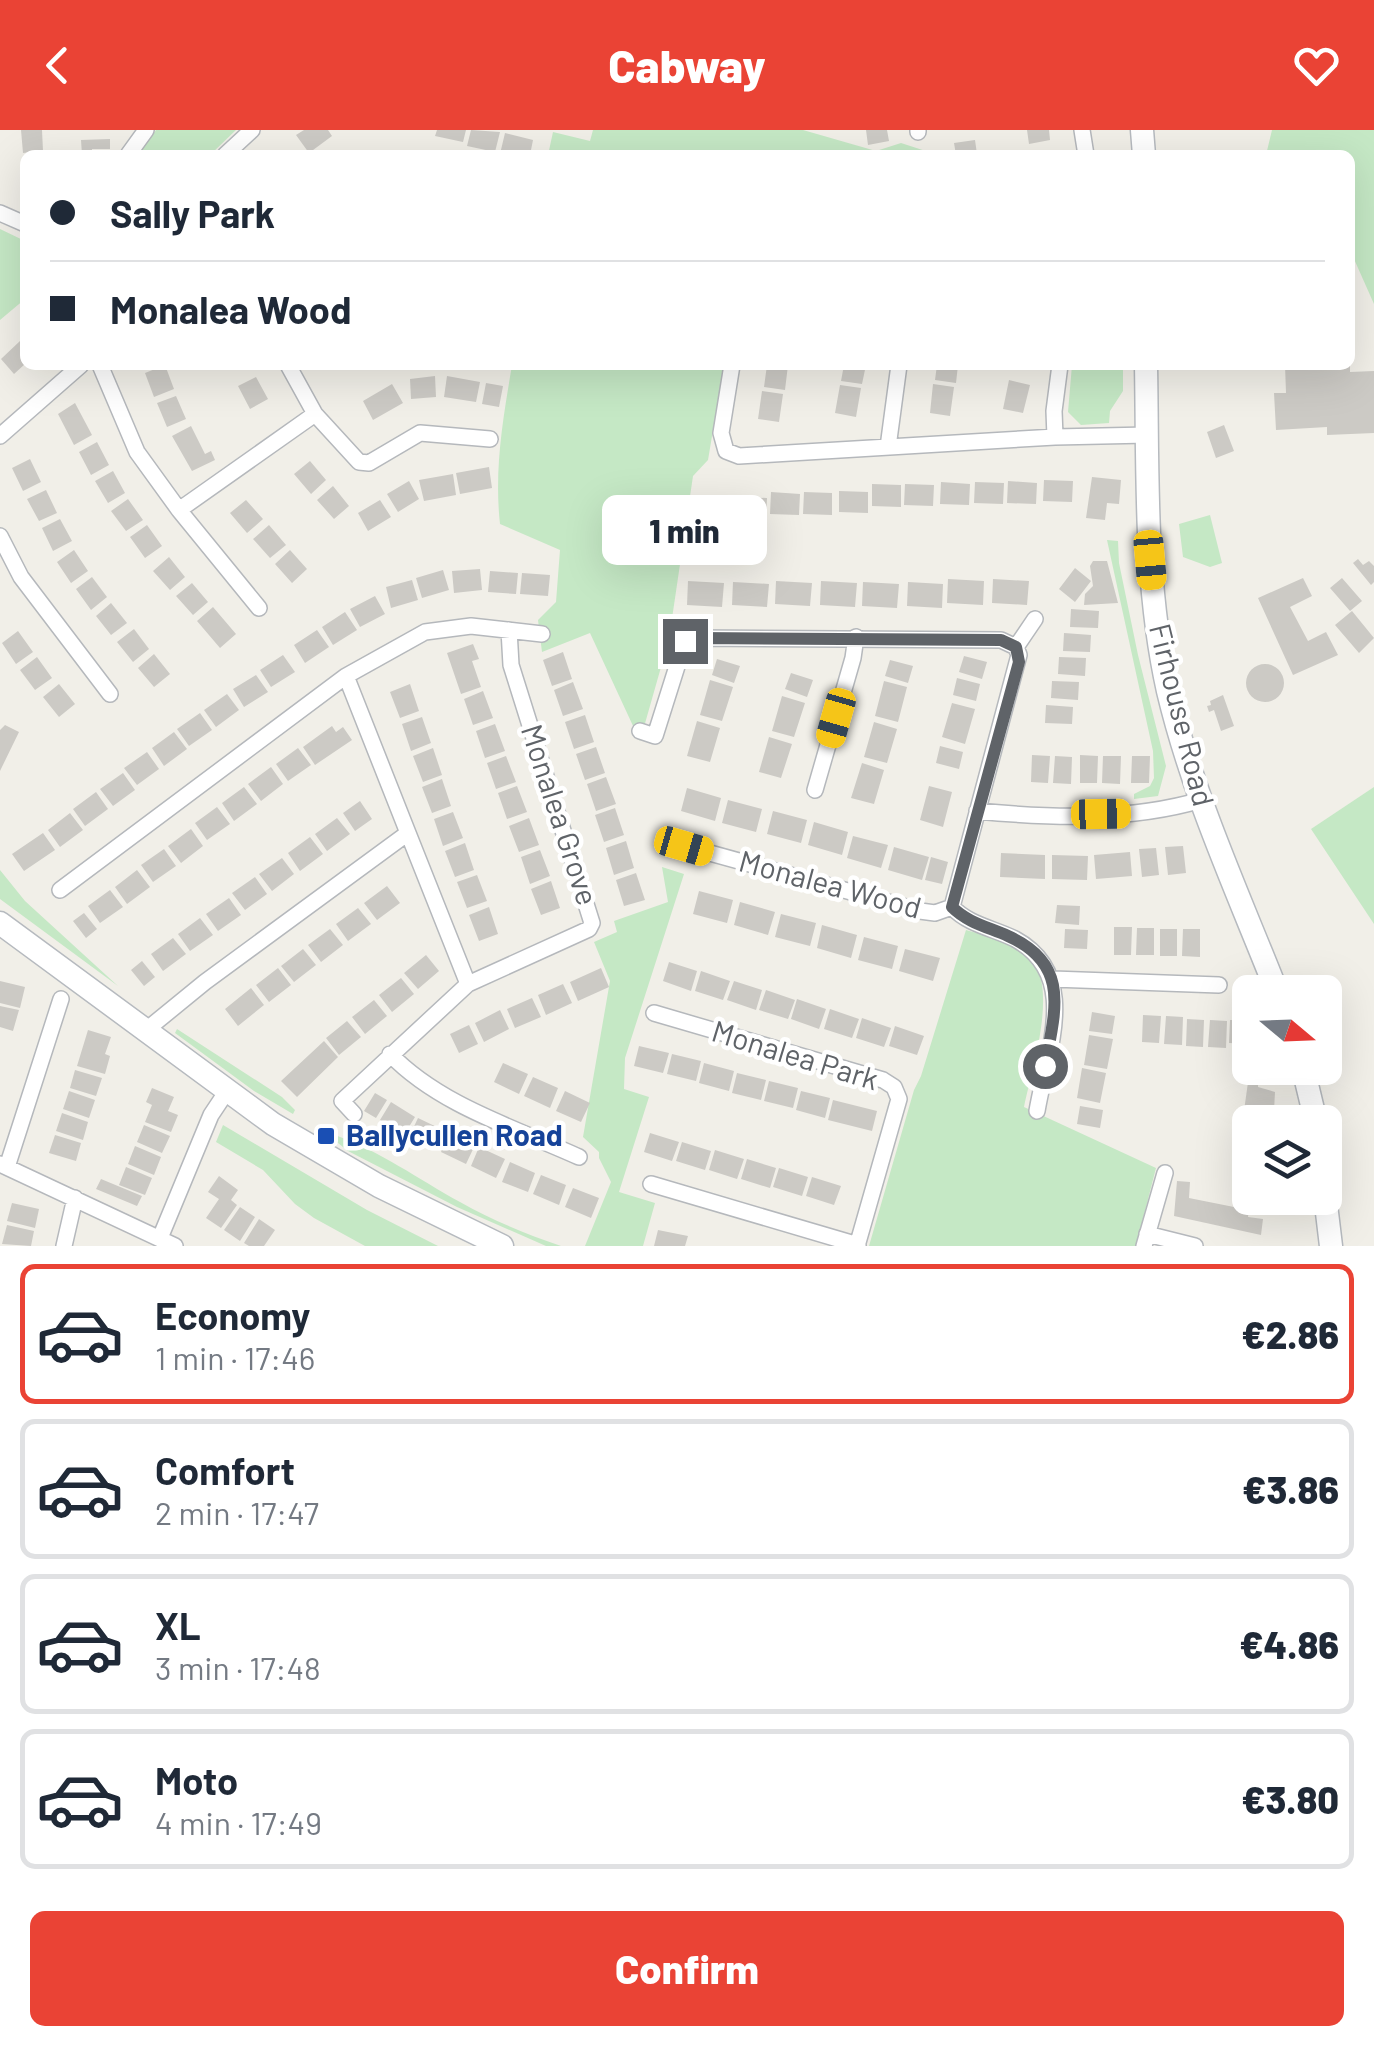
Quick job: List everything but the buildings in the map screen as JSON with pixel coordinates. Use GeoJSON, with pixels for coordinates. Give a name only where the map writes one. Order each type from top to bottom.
{"type":"FeatureCollection","features":[{"type":"Feature","properties":{"kind":"main road","name":"Firhouse Road"},"geometry":{"type":"LineString","coordinates":[[1146,370],[1150,560],[1154,614],[1168,688],[1200,800],[1270,975]]}},
{"type":"Feature","properties":{"kind":"main road"},"geometry":{"type":"LineString","coordinates":[[0,923],[227,1091],[339,1164],[502,1246]]}},
{"type":"Feature","properties":{"kind":"main road"},"geometry":{"type":"LineString","coordinates":[[1328,1215],[1332,1246]]}},
{"type":"Feature","properties":{"kind":"street"},"geometry":{"type":"LineString","coordinates":[[230,150],[252,130]]}},
{"type":"Feature","properties":{"kind":"street"},"geometry":{"type":"LineString","coordinates":[[0,436],[75,370]]}},
{"type":"Feature","properties":{"kind":"street"},"geometry":{"type":"LineString","coordinates":[[102,370],[137,452],[259,608]]}},
{"type":"Feature","properties":{"kind":"street"},"geometry":{"type":"LineString","coordinates":[[291,370],[315,414],[359,462],[369,463],[420,433],[490,439]]}},
{"type":"Feature","properties":{"kind":"street"},"geometry":{"type":"LineString","coordinates":[[731,370],[721,433],[726,450],[733,455],[1148,434]]}},
{"type":"Feature","properties":{"kind":"street"},"geometry":{"type":"LineString","coordinates":[[888,447],[898,370]]}},
{"type":"Feature","properties":{"kind":"street"},"geometry":{"type":"LineString","coordinates":[[1055,437],[1059,370]]}},
{"type":"Feature","properties":{"kind":"street"},"geometry":{"type":"LineString","coordinates":[[179,510],[315,414]]}},
{"type":"Feature","properties":{"kind":"street"},"geometry":{"type":"LineString","coordinates":[[0,536],[21,577],[110,694]]}},
{"type":"Feature","properties":{"kind":"street","name":"Monalea Wood"},"geometry":{"type":"LineString","coordinates":[[670,842],[920,912],[935,913],[952,907],[1019,662],[1016,647],[1035,620]]}},
{"type":"Feature","properties":{"kind":"street"},"geometry":{"type":"LineString","coordinates":[[60,890],[346,676],[425,632],[471,626],[542,634]]}},
{"type":"Feature","properties":{"kind":"street","name":"Monalea Grove"},"geometry":{"type":"LineString","coordinates":[[354,1114],[342,1101],[468,984],[589,929],[592,923],[512,665],[508,630]]}},
{"type":"Feature","properties":{"kind":"street"},"geometry":{"type":"LineString","coordinates":[[815,790],[856,637]]}},
{"type":"Feature","properties":{"kind":"street"},"geometry":{"type":"LineString","coordinates":[[640,732],[655,736],[685,641],[694,638],[1001,640],[1016,647]]}},
{"type":"Feature","properties":{"kind":"street"},"geometry":{"type":"LineString","coordinates":[[346,676],[468,984]]}},
{"type":"Feature","properties":{"kind":"street"},"geometry":{"type":"LineString","coordinates":[[977,811],[1072,815],[1159,812],[1200,800]]}},
{"type":"Feature","properties":{"kind":"street"},"geometry":{"type":"LineString","coordinates":[[145,1031],[408,832]]}},
{"type":"Feature","properties":{"kind":"street"},"geometry":{"type":"LineString","coordinates":[[952,907],[962,918],[1037,952],[1053,979],[1056,1002],[1038,1111]]}},
{"type":"Feature","properties":{"kind":"street"},"geometry":{"type":"LineString","coordinates":[[1053,979],[1219,985]]}},
{"type":"Feature","properties":{"kind":"street"},"geometry":{"type":"LineString","coordinates":[[62,998],[4,1165],[167,1242],[211,1115],[227,1091]]}},
{"type":"Feature","properties":{"kind":"street","name":"Monalea Park"},"geometry":{"type":"LineString","coordinates":[[651,1184],[858,1245],[900,1098],[894,1087],[883,1080],[654,1013]]}},
{"type":"Feature","properties":{"kind":"street"},"geometry":{"type":"LineString","coordinates":[[390,1054],[408,1072],[439,1091],[579,1157]]}},
{"type":"Feature","properties":{"kind":"street"},"geometry":{"type":"LineString","coordinates":[[1165,1174],[1146,1240],[1194,1246]]}},
{"type":"Feature","properties":{"kind":"street"},"geometry":{"type":"LineString","coordinates":[[64,1246],[75,1198]]}},
{"type":"Feature","properties":{"kind":"green space"},"geometry":{"type":"Polygon","coordinates":[[[156,130],[236,130],[215,150],[142,150],[156,130]]]}},
{"type":"Feature","properties":{"kind":"green space"},"geometry":{"type":"Polygon","coordinates":[[[593,130],[803,130],[873,150],[549,150],[553,132],[590,141],[593,130]]]}},
{"type":"Feature","properties":{"kind":"green space"},"geometry":{"type":"Polygon","coordinates":[[[1272,130],[1374,130],[1374,304],[1355,261],[1355,150],[1267,150],[1272,130]]]}},
{"type":"Feature","properties":{"kind":"green space"},"geometry":{"type":"Polygon","coordinates":[[[901,143],[923,150],[879,150],[901,143]]]}},
{"type":"Feature","properties":{"kind":"green space"},"geometry":{"type":"Polygon","coordinates":[[[0,229],[20,239],[20,303],[0,320],[0,229]]]}},
{"type":"Feature","properties":{"kind":"green space"},"geometry":{"type":"Polygon","coordinates":[[[511,370],[723,370],[708,460],[693,476],[669,639],[640,741],[590,633],[542,652],[538,620],[556,602],[560,550],[500,524],[503,425],[511,370]]]}},
{"type":"Feature","properties":{"kind":"green space"},"geometry":{"type":"Polygon","coordinates":[[[1072,370],[1123,370],[1123,391],[1110,411],[1109,423],[1081,425],[1068,412],[1072,370]]]}},
{"type":"Feature","properties":{"kind":"green space"},"geometry":{"type":"Polygon","coordinates":[[[1210,515],[1222,563],[1210,567],[1183,557],[1179,524],[1210,515]]]}},
{"type":"Feature","properties":{"kind":"green space"},"geometry":{"type":"Polygon","coordinates":[[[1107,540],[1118,541],[1138,655],[1166,766],[1158,796],[1134,799],[1134,794],[1150,786],[1154,778],[1153,751],[1107,540]]]}},
{"type":"Feature","properties":{"kind":"green space"},"geometry":{"type":"Polygon","coordinates":[[[1374,787],[1374,924],[1311,829],[1374,787]]]}},
{"type":"Feature","properties":{"kind":"green space"},"geometry":{"type":"Polygon","coordinates":[[[662,867],[684,874],[625,1058],[624,1089],[649,1097],[619,1192],[655,1203],[643,1246],[585,1246],[611,1182],[599,1152],[583,1137],[610,981],[594,942],[617,932],[614,921],[668,902],[662,867]]]}},
{"type":"Feature","properties":{"kind":"green space"},"geometry":{"type":"Polygon","coordinates":[[[0,870],[25,901],[118,986],[0,899],[0,870]]]}},
{"type":"Feature","properties":{"kind":"green space"},"geometry":{"type":"Polygon","coordinates":[[[966,930],[1017,946],[1030,956],[1038,970],[1042,988],[1041,1029],[1024,1107],[1156,1168],[1136,1246],[869,1246],[966,930]]]}},
{"type":"Feature","properties":{"kind":"green space"},"geometry":{"type":"Polygon","coordinates":[[[177,1029],[282,1097],[295,1110],[293,1114],[254,1091],[175,1033],[177,1029]]]}},
{"type":"Feature","properties":{"kind":"green space"},"geometry":{"type":"Polygon","coordinates":[[[223,1125],[367,1210],[438,1246],[365,1246],[314,1218],[263,1170],[216,1142],[223,1125]]]}},
{"type":"Feature","properties":{"kind":"green space"},"geometry":{"type":"Polygon","coordinates":[[[335,1135],[383,1157],[484,1215],[561,1246],[546,1246],[457,1207],[348,1151],[333,1139],[335,1135]]]}},
{"type":"Feature","properties":{"kind":"place","name":"Ballycullen Road"},"geometry":{"type":"Point","coordinates":[326,1136]}},
{"type":"Feature","properties":{"kind":"route"},"geometry":{"type":"LineString","coordinates":[[685,641],[856,637],[1001,640],[1016,647],[1019,662],[952,907],[962,918],[1037,952],[1053,979],[1056,1002],[1045,1066]]}}]}
